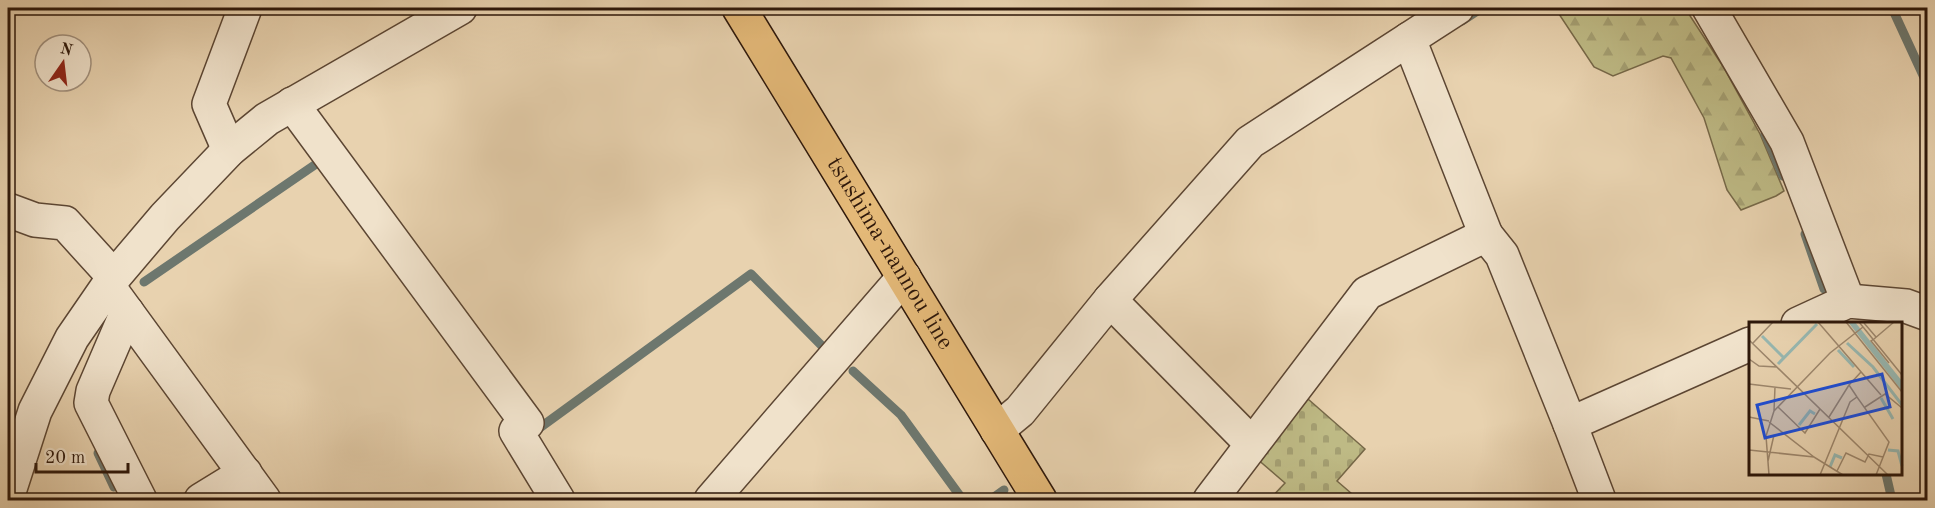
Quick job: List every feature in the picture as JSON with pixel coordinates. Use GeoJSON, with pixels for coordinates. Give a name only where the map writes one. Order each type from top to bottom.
{"type":"FeatureCollection","features":[{"type":"Feature","properties":{"kind":"main road","name":"tsushima-nannou line"},"geometry":{"type":"LineString","coordinates":[[739,8],[1040,501]]}},
{"type":"Feature","properties":{"kind":"street"},"geometry":{"type":"LineString","coordinates":[[229,150],[209,104],[245,8]]}},
{"type":"Feature","properties":{"kind":"street"},"geometry":{"type":"LineString","coordinates":[[8,495],[35,411],[72,338],[111,281],[165,217],[229,150],[267,119],[460,8]]}},
{"type":"Feature","properties":{"kind":"street"},"geometry":{"type":"LineString","coordinates":[[997,430],[1020,411],[1110,300],[1250,142],[1457,8]]}},
{"type":"Feature","properties":{"kind":"street"},"geometry":{"type":"LineString","coordinates":[[1709,8],[1787,142],[1848,301]]}},
{"type":"Feature","properties":{"kind":"street"},"geometry":{"type":"LineString","coordinates":[[1409,39],[1486,235],[1502,255],[1599,501]]}},
{"type":"Feature","properties":{"kind":"street"},"geometry":{"type":"LineString","coordinates":[[292,104],[527,423],[516,431],[558,501]]}},
{"type":"Feature","properties":{"kind":"street"},"geometry":{"type":"LineString","coordinates":[[8,188],[39,200],[65,223],[111,281],[127,312],[264,501]]}},
{"type":"Feature","properties":{"kind":"street"},"geometry":{"type":"LineString","coordinates":[[8,210],[35,220],[65,223]]}},
{"type":"Feature","properties":{"kind":"street"},"geometry":{"type":"LineString","coordinates":[[1210,501],[1366,293],[1486,235]]}},
{"type":"Feature","properties":{"kind":"street"},"geometry":{"type":"LineString","coordinates":[[711,501],[904,277]]}},
{"type":"Feature","properties":{"kind":"street"},"geometry":{"type":"LineString","coordinates":[[1110,300],[1252,444]]}},
{"type":"Feature","properties":{"kind":"street"},"geometry":{"type":"LineString","coordinates":[[1802,322],[1848,301],[1906,306],[1928,314]]}},
{"type":"Feature","properties":{"kind":"street"},"geometry":{"type":"LineString","coordinates":[[127,312],[93,391],[91,403],[137,499]]}},
{"type":"Feature","properties":{"kind":"street"},"geometry":{"type":"LineString","coordinates":[[1570,424],[1749,344]]}},
{"type":"Feature","properties":{"kind":"street"},"geometry":{"type":"LineString","coordinates":[[201,501],[244,473]]}},
{"type":"Feature","properties":{"kind":"green space"},"geometry":{"type":"Polygon","coordinates":[[[1555,8],[1685,8],[1724,68],[1760,134],[1784,191],[1741,210],[1727,190],[1704,118],[1671,58],[1663,56],[1613,76],[1594,67],[1555,8]]]}},
{"type":"Feature","properties":{"kind":"green space"},"geometry":{"type":"Polygon","coordinates":[[[1308,399],[1365,449],[1337,481],[1359,500],[1269,500],[1285,483],[1256,458],[1308,399]]]}},
{"type":"Feature","properties":{"kind":"waterway"},"geometry":{"type":"LineString","coordinates":[[1462,21],[1482,8]]}},
{"type":"Feature","properties":{"kind":"waterway"},"geometry":{"type":"LineString","coordinates":[[1892,8],[1928,86]]}},
{"type":"Feature","properties":{"kind":"waterway"},"geometry":{"type":"LineString","coordinates":[[1765,134],[1783,176]]}},
{"type":"Feature","properties":{"kind":"waterway"},"geometry":{"type":"LineString","coordinates":[[144,282],[319,162],[323,168]]}},
{"type":"Feature","properties":{"kind":"waterway"},"geometry":{"type":"LineString","coordinates":[[1805,234],[1824,289]]}},
{"type":"Feature","properties":{"kind":"waterway"},"geometry":{"type":"LineString","coordinates":[[534,432],[751,274],[826,350]]}},
{"type":"Feature","properties":{"kind":"waterway"},"geometry":{"type":"LineString","coordinates":[[853,371],[901,415],[963,500]]}},
{"type":"Feature","properties":{"kind":"waterway"},"geometry":{"type":"LineString","coordinates":[[98,453],[114,487]]}},
{"type":"Feature","properties":{"kind":"waterway"},"geometry":{"type":"LineString","coordinates":[[1886,475],[1892,500]]}},
{"type":"Feature","properties":{"kind":"waterway"},"geometry":{"type":"LineString","coordinates":[[990,500],[1004,490]]}}]}
